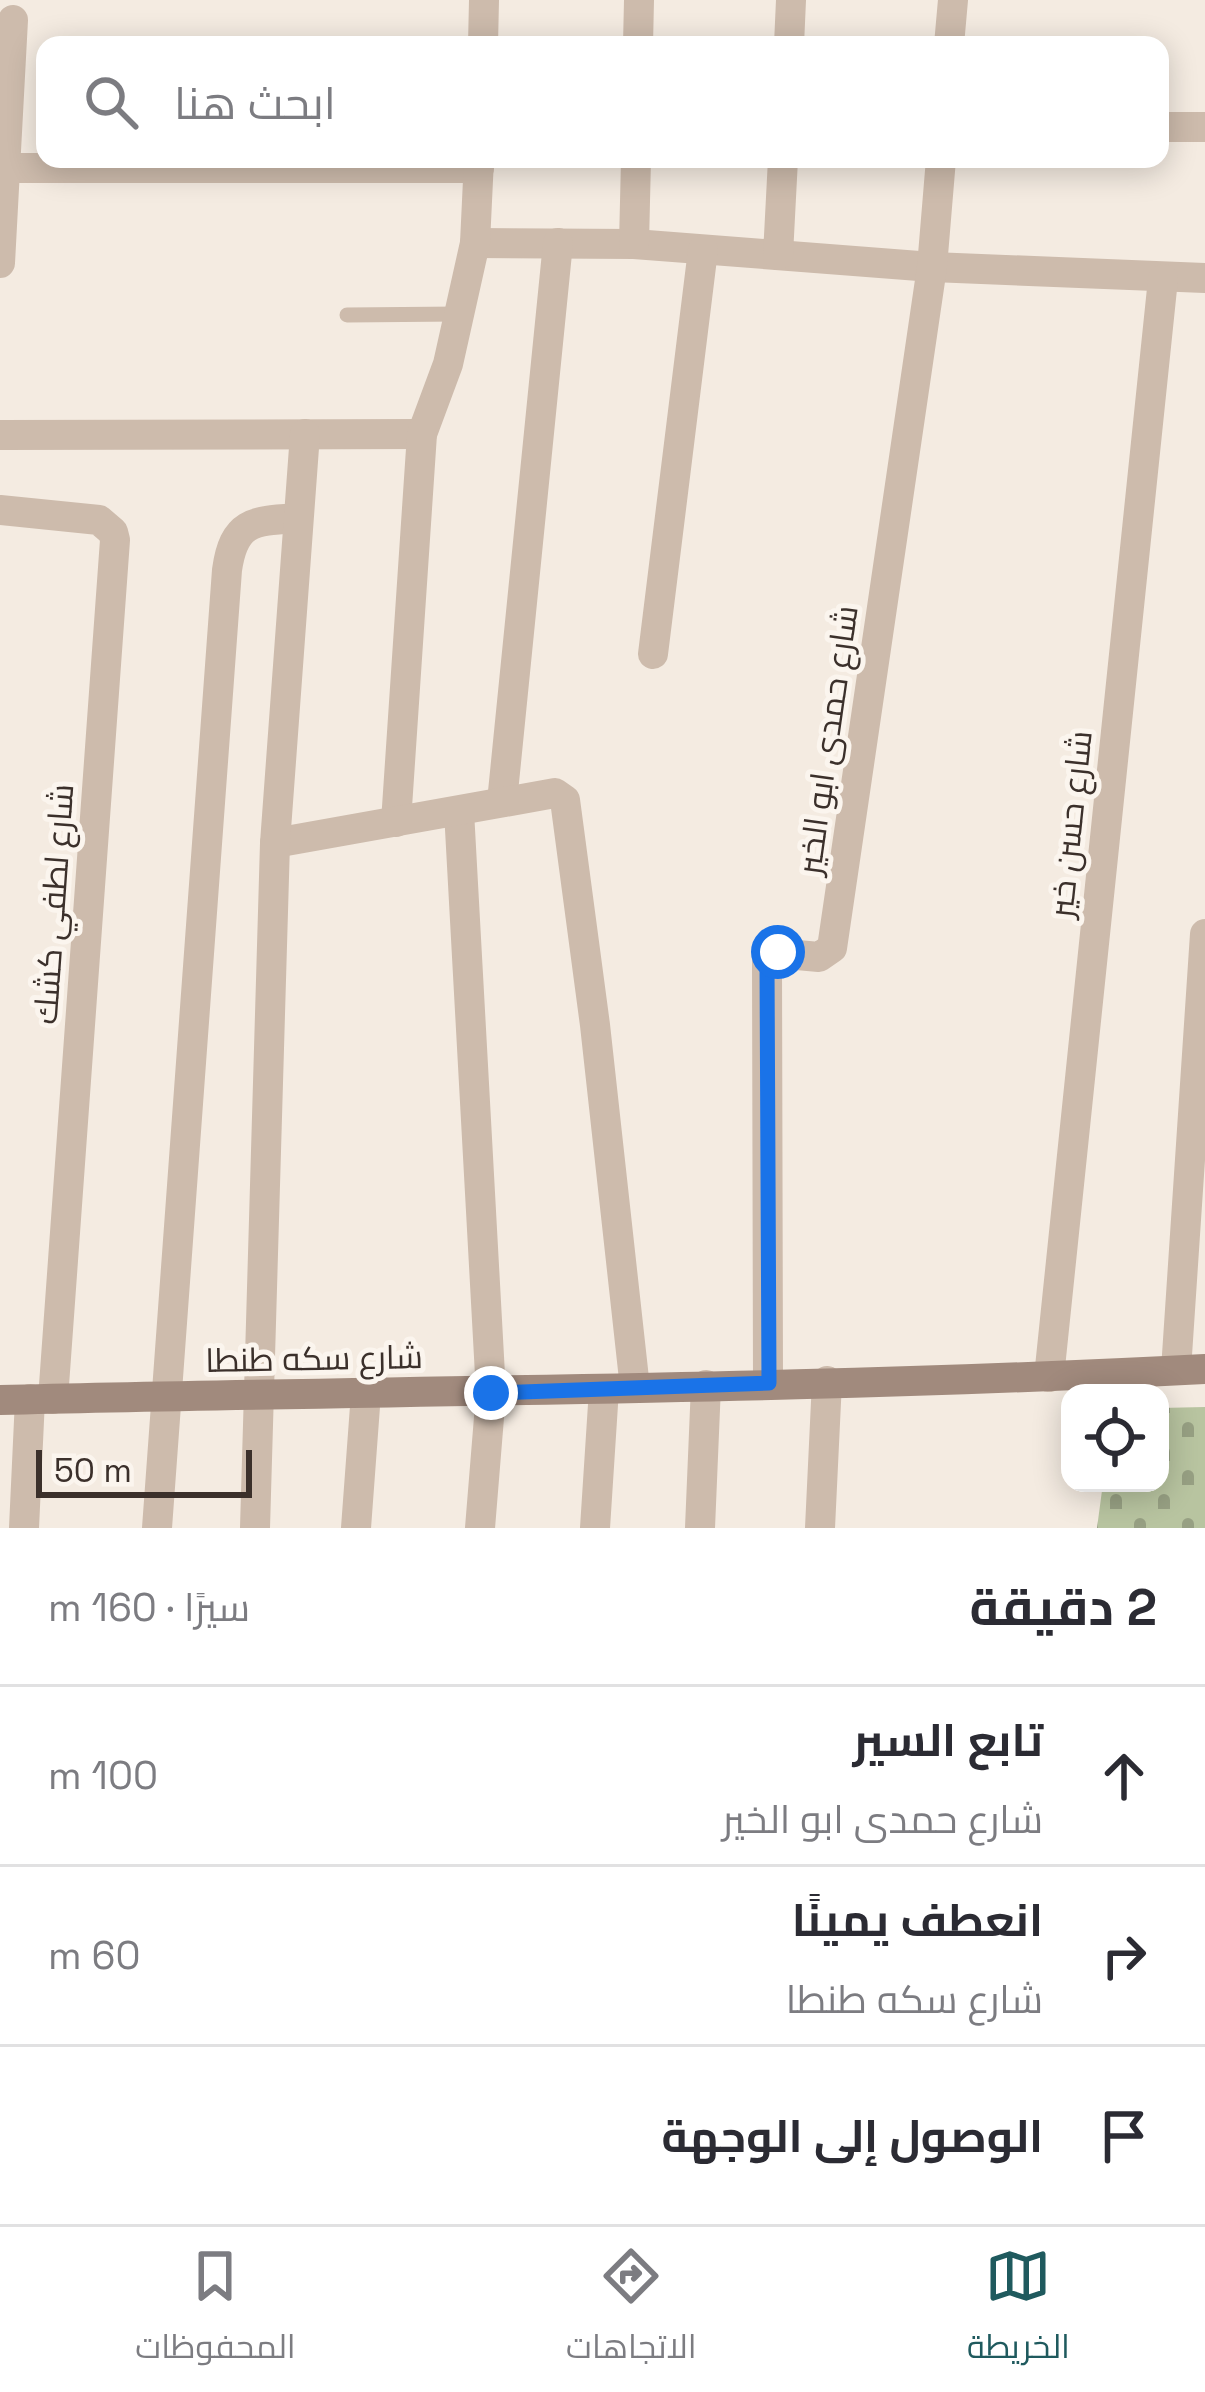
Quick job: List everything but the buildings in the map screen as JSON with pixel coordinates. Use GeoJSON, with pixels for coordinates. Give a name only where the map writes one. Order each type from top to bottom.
{"type":"FeatureCollection","features":[{"type":"Feature","properties":{"kind":"main road","name":"شارع سكه طنطا"},"geometry":{"type":"LineString","coordinates":[[27,1399],[491,1393],[1191,1370]]}},
{"type":"Feature","properties":{"kind":"street"},"geometry":{"type":"LineString","coordinates":[[483,36],[484,0]]}},
{"type":"Feature","properties":{"kind":"street"},"geometry":{"type":"LineString","coordinates":[[638,36],[639,0]]}},
{"type":"Feature","properties":{"kind":"street"},"geometry":{"type":"LineString","coordinates":[[789,36],[791,0]]}},
{"type":"Feature","properties":{"kind":"street"},"geometry":{"type":"LineString","coordinates":[[950,36],[952,0]]}},
{"type":"Feature","properties":{"kind":"street"},"geometry":{"type":"LineString","coordinates":[[0,263],[6,60],[13,20]]}},
{"type":"Feature","properties":{"kind":"street"},"geometry":{"type":"LineString","coordinates":[[1169,127],[1205,127]]}},
{"type":"Feature","properties":{"kind":"street"},"geometry":{"type":"LineString","coordinates":[[3,168],[36,168]]}},
{"type":"Feature","properties":{"kind":"street"},"geometry":{"type":"LineString","coordinates":[[396,821],[422,434],[440,388],[475,242],[479,168]]}},
{"type":"Feature","properties":{"kind":"street"},"geometry":{"type":"LineString","coordinates":[[634,244],[636,168]]}},
{"type":"Feature","properties":{"kind":"street"},"geometry":{"type":"LineString","coordinates":[[778,255],[783,168]]}},
{"type":"Feature","properties":{"kind":"street"},"geometry":{"type":"LineString","coordinates":[[932,267],[940,168]]}},
{"type":"Feature","properties":{"kind":"street"},"geometry":{"type":"LineString","coordinates":[[475,242],[634,244],[932,267],[1205,278]]}},
{"type":"Feature","properties":{"kind":"street"},"geometry":{"type":"LineString","coordinates":[[502,802],[557,244]]}},
{"type":"Feature","properties":{"kind":"street"},"geometry":{"type":"LineString","coordinates":[[653,654],[703,250]]}},
{"type":"Feature","properties":{"kind":"street","name":"شارع حمدى ابو الخير"},"geometry":{"type":"LineString","coordinates":[[769,1383],[767,964],[775,953],[819,957],[832,948],[932,267]]}},
{"type":"Feature","properties":{"kind":"street","name":"شارع حسن خير"},"geometry":{"type":"LineString","coordinates":[[1049,1377],[1163,279]]}},
{"type":"Feature","properties":{"kind":"street"},"geometry":{"type":"LineString","coordinates":[[254,1528],[274,843],[305,434]]}},
{"type":"Feature","properties":{"kind":"street"},"geometry":{"type":"LineString","coordinates":[[0,435],[422,434]]}},
{"type":"Feature","properties":{"kind":"street","name":"شارع لطفي كشك"},"geometry":{"type":"LineString","coordinates":[[0,510],[99,520],[115,540],[27,1399],[24,1528]]}},
{"type":"Feature","properties":{"kind":"street"},"geometry":{"type":"LineString","coordinates":[[157,1528],[230,550],[243,527],[298,518]]}},
{"type":"Feature","properties":{"kind":"street"},"geometry":{"type":"LineString","coordinates":[[274,843],[502,802],[560,795],[565,800],[595,1024],[620,1388],[595,1528]]}},
{"type":"Feature","properties":{"kind":"street"},"geometry":{"type":"LineString","coordinates":[[459,811],[491,1393],[480,1528]]}},
{"type":"Feature","properties":{"kind":"street"},"geometry":{"type":"LineString","coordinates":[[1191,1370],[1205,934]]}},
{"type":"Feature","properties":{"kind":"street"},"geometry":{"type":"LineString","coordinates":[[820,1528],[827,1381]]}},
{"type":"Feature","properties":{"kind":"street"},"geometry":{"type":"LineString","coordinates":[[700,1528],[706,1385]]}},
{"type":"Feature","properties":{"kind":"street"},"geometry":{"type":"LineString","coordinates":[[356,1528],[366,1393]]}},
{"type":"Feature","properties":{"kind":"lane"},"geometry":{"type":"LineString","coordinates":[[347,315],[459,314]]}},
{"type":"Feature","properties":{"kind":"green space"},"geometry":{"type":"Polygon","coordinates":[[[1205,1407],[1205,1528],[1097,1528],[1102,1492],[1169,1492],[1169,1408],[1205,1407]]]}},
{"type":"Feature","properties":{"kind":"route"},"geometry":{"type":"LineString","coordinates":[[491,1393],[769,1383],[767,964],[778,952]]}}]}
